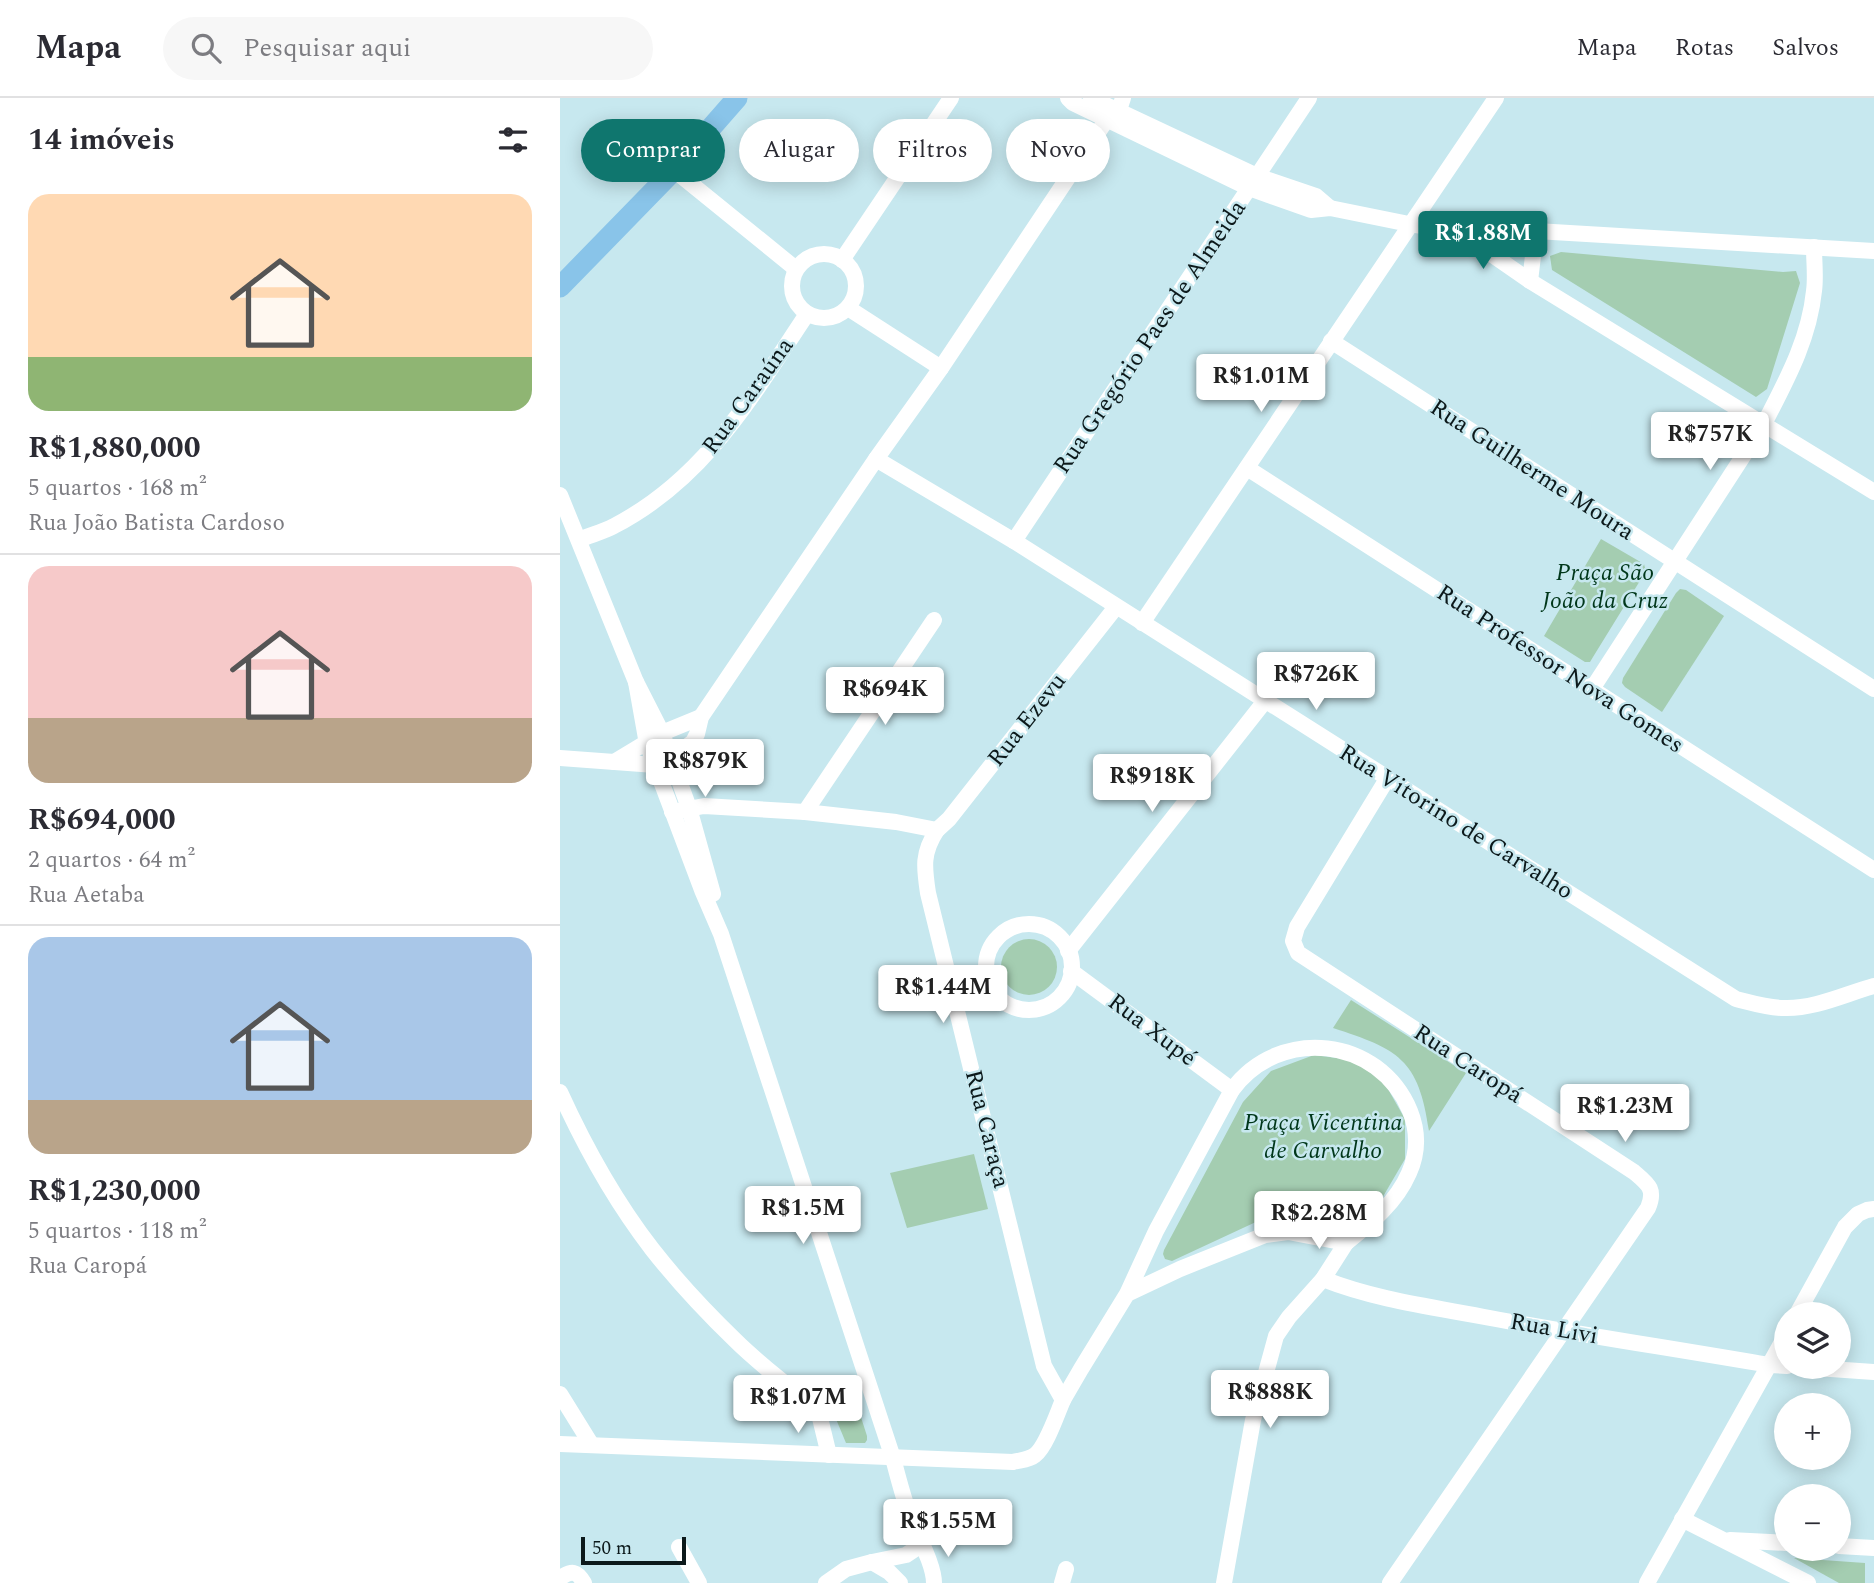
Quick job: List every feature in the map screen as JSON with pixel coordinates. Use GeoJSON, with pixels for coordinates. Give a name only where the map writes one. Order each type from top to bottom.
{"type":"FeatureCollection","features":[{"type":"Feature","properties":{"kind":"main road"},"geometry":{"type":"LineString","coordinates":[[719,119],[737,98]]}},
{"type":"Feature","properties":{"kind":"main road"},"geometry":{"type":"LineString","coordinates":[[560,287],[662,182]]}},
{"type":"Feature","properties":{"kind":"street"},"geometry":{"type":"LineString","coordinates":[[842,260],[951,98]]}},
{"type":"Feature","properties":{"kind":"street"},"geometry":{"type":"LineString","coordinates":[[1068,98],[1073,103],[1114,106]]}},
{"type":"Feature","properties":{"kind":"street"},"geometry":{"type":"LineString","coordinates":[[1091,98],[1114,106],[1253,182],[1311,210],[1330,208],[1457,231],[1536,232],[1874,251]]}},
{"type":"Feature","properties":{"kind":"street","name":"Rua Gregório Paes de Almeida"},"geometry":{"type":"LineString","coordinates":[[1014,541],[1309,98]]}},
{"type":"Feature","properties":{"kind":"street"},"geometry":{"type":"LineString","coordinates":[[1142,623],[1496,98]]}},
{"type":"Feature","properties":{"kind":"street"},"geometry":{"type":"LineString","coordinates":[[560,758],[663,762],[693,742],[701,717],[941,368],[1114,106]]}},
{"type":"Feature","properties":{"kind":"street"},"geometry":{"type":"LineString","coordinates":[[689,182],[796,269]]}},
{"type":"Feature","properties":{"kind":"street"},"geometry":{"type":"LineString","coordinates":[[1457,231],[1530,281],[1874,492]]}},
{"type":"Feature","properties":{"kind":"street"},"geometry":{"type":"LineString","coordinates":[[1530,281],[1536,232]]}},
{"type":"Feature","properties":{"kind":"street"},"geometry":{"type":"LineString","coordinates":[[1592,689],[1764,424],[1786,382],[1806,337],[1815,291],[1814,247]]}},
{"type":"Feature","properties":{"kind":"street"},"geometry":{"type":"LineString","coordinates":[[817,254],[842,260],[854,274],[856,282],[856,292],[848,308],[833,317],[815,318],[807,314],[794,299],[792,279],[796,269],[802,262],[817,254]]}},
{"type":"Feature","properties":{"kind":"street"},"geometry":{"type":"LineString","coordinates":[[848,308],[941,368]]}},
{"type":"Feature","properties":{"kind":"street","name":"Rua Caraúna"},"geometry":{"type":"LineString","coordinates":[[579,540],[628,518],[661,495],[700,461],[741,412],[807,314]]}},
{"type":"Feature","properties":{"kind":"street","name":"Rua Guilherme Moura"},"geometry":{"type":"LineString","coordinates":[[1331,341],[1874,689]]}},
{"type":"Feature","properties":{"kind":"street","name":"Rua Vitorino de Carvalho"},"geometry":{"type":"LineString","coordinates":[[876,459],[1014,541],[1736,999],[1764,1007],[1787,1009],[1874,986]]}},
{"type":"Feature","properties":{"kind":"street","name":"Rua Professor Nova Gomes"},"geometry":{"type":"LineString","coordinates":[[1247,468],[1874,870]]}},
{"type":"Feature","properties":{"kind":"street"},"geometry":{"type":"LineString","coordinates":[[560,495],[636,682],[662,733],[663,762],[672,812],[721,934],[909,1512],[934,1576],[934,1583]]}},
{"type":"Feature","properties":{"kind":"street","name":"Rua Ezevu"},"geometry":{"type":"LineString","coordinates":[[937,830],[949,819],[1116,607]]}},
{"type":"Feature","properties":{"kind":"street"},"geometry":{"type":"LineString","coordinates":[[805,812],[934,620]]}},
{"type":"Feature","properties":{"kind":"street"},"geometry":{"type":"LineString","coordinates":[[636,682],[646,744],[663,762],[689,808],[711,883],[721,934]]}},
{"type":"Feature","properties":{"kind":"street"},"geometry":{"type":"LineString","coordinates":[[1068,951],[1265,701]]}},
{"type":"Feature","properties":{"kind":"street"},"geometry":{"type":"LineString","coordinates":[[614,762],[662,733],[701,717]]}},
{"type":"Feature","properties":{"kind":"street","name":"Rua Caropá"},"geometry":{"type":"LineString","coordinates":[[1387,779],[1297,927],[1293,941],[1297,953],[1634,1172],[1646,1182],[1652,1197],[1648,1208],[1390,1583]]}},
{"type":"Feature","properties":{"kind":"street"},"geometry":{"type":"LineString","coordinates":[[672,812],[704,806],[805,812],[896,822],[937,830]]}},
{"type":"Feature","properties":{"kind":"street","name":"Rua Caraça"},"geometry":{"type":"LineString","coordinates":[[937,830],[928,844],[926,877],[1044,1366],[1063,1400]]}},
{"type":"Feature","properties":{"kind":"street"},"geometry":{"type":"LineString","coordinates":[[1031,924],[1046,928],[1059,937],[1068,951],[1071,971],[1068,984],[1051,1004],[1026,1010],[1001,1000],[992,990],[987,978],[986,962],[991,947],[1001,934],[1015,926],[1031,924]]}},
{"type":"Feature","properties":{"kind":"street","name":"Rua Xupé"},"geometry":{"type":"LineString","coordinates":[[1071,971],[1232,1090]]}},
{"type":"Feature","properties":{"kind":"street"},"geometry":{"type":"LineString","coordinates":[[950,976],[987,978]]}},
{"type":"Feature","properties":{"kind":"street"},"geometry":{"type":"LineString","coordinates":[[560,1444],[1013,1462],[1035,1455],[1063,1400],[1127,1294],[1156,1231],[1240,1079],[1268,1058],[1302,1048],[1339,1050],[1373,1064],[1389,1076],[1413,1119],[1416,1155],[1405,1181],[1387,1206],[1346,1243],[1323,1279],[1276,1336],[1253,1420],[1224,1583]]}},
{"type":"Feature","properties":{"kind":"street"},"geometry":{"type":"LineString","coordinates":[[560,1092],[586,1146],[617,1199],[651,1248],[736,1341],[812,1407],[820,1418],[829,1455]]}},
{"type":"Feature","properties":{"kind":"street"},"geometry":{"type":"LineString","coordinates":[[1804,1302],[1845,1227],[1858,1214],[1874,1209]]}},
{"type":"Feature","properties":{"kind":"street"},"geometry":{"type":"LineString","coordinates":[[1127,1294],[1180,1269],[1265,1235],[1288,1232],[1346,1243]]}},
{"type":"Feature","properties":{"kind":"street","name":"Rua Livi"},"geometry":{"type":"LineString","coordinates":[[1323,1279],[1352,1290],[1395,1300],[1564,1331],[1774,1365]]}},
{"type":"Feature","properties":{"kind":"street"},"geometry":{"type":"LineString","coordinates":[[1647,1583],[1774,1355]]}},
{"type":"Feature","properties":{"kind":"street"},"geometry":{"type":"LineString","coordinates":[[1851,1370],[1874,1372]]}},
{"type":"Feature","properties":{"kind":"street"},"geometry":{"type":"LineString","coordinates":[[560,1394],[591,1444]]}},
{"type":"Feature","properties":{"kind":"street"},"geometry":{"type":"LineString","coordinates":[[1682,1519],[1808,1583]]}},
{"type":"Feature","properties":{"kind":"street"},"geometry":{"type":"LineString","coordinates":[[1723,1540],[1774,1542]]}},
{"type":"Feature","properties":{"kind":"street"},"geometry":{"type":"LineString","coordinates":[[826,1583],[846,1569],[906,1555],[921,1545]]}},
{"type":"Feature","properties":{"kind":"street"},"geometry":{"type":"LineString","coordinates":[[679,1546],[699,1583]]}},
{"type":"Feature","properties":{"kind":"street"},"geometry":{"type":"LineString","coordinates":[[1851,1547],[1874,1548]]}},
{"type":"Feature","properties":{"kind":"street"},"geometry":{"type":"LineString","coordinates":[[872,1562],[889,1572],[900,1583]]}},
{"type":"Feature","properties":{"kind":"street"},"geometry":{"type":"LineString","coordinates":[[560,1578],[569,1572],[575,1572],[584,1583]]}},
{"type":"Feature","properties":{"kind":"green space"},"geometry":{"type":"Polygon","coordinates":[[[1561,252],[1796,271],[1800,283],[1767,389],[1756,397],[1552,270],[1550,256],[1561,252]]]}},
{"type":"Feature","properties":{"kind":"green space","name":"Praça São João da Cruz"},"geometry":{"type":"Polygon","coordinates":[[[1601,539],[1644,564],[1646,571],[1590,662],[1585,662],[1544,636],[1601,539]]]}},
{"type":"Feature","properties":{"kind":"green space","name":"Praça São João da Cruz"},"geometry":{"type":"Polygon","coordinates":[[[1680,589],[1686,590],[1724,616],[1662,712],[1622,683],[1680,589]]]}},
{"type":"Feature","properties":{"kind":"green space"},"geometry":{"type":"Polygon","coordinates":[[[1024,939],[1034,939],[1049,947],[1055,956],[1055,978],[1049,987],[1034,995],[1024,995],[1006,983],[1001,972],[1001,962],[1013,944],[1024,939]]]}},
{"type":"Feature","properties":{"kind":"green space","name":"Praça Vicentina de Carvalho"},"geometry":{"type":"Polygon","coordinates":[[[1351,1000],[1466,1073],[1429,1131],[1419,1087],[1402,1060],[1374,1043],[1333,1028],[1351,1000]]]}},
{"type":"Feature","properties":{"kind":"green space","name":"Praça Vicentina de Carvalho"},"geometry":{"type":"Polygon","coordinates":[[[1314,1055],[1352,1060],[1384,1082],[1405,1119],[1405,1159],[1381,1200],[1347,1217],[1258,1221],[1172,1261],[1165,1259],[1164,1250],[1243,1102],[1271,1071],[1314,1055]]]}},
{"type":"Feature","properties":{"kind":"green space"},"geometry":{"type":"Polygon","coordinates":[[[974,1154],[988,1209],[907,1228],[890,1173],[974,1154]]]}},
{"type":"Feature","properties":{"kind":"green space"},"geometry":{"type":"Polygon","coordinates":[[[850,1383],[867,1436],[865,1443],[846,1443],[831,1410],[850,1383]]]}},
{"type":"Feature","properties":{"kind":"green space"},"geometry":{"type":"Polygon","coordinates":[[[1799,1561],[1865,1563],[1865,1583],[1839,1583],[1799,1561]]]}}]}
